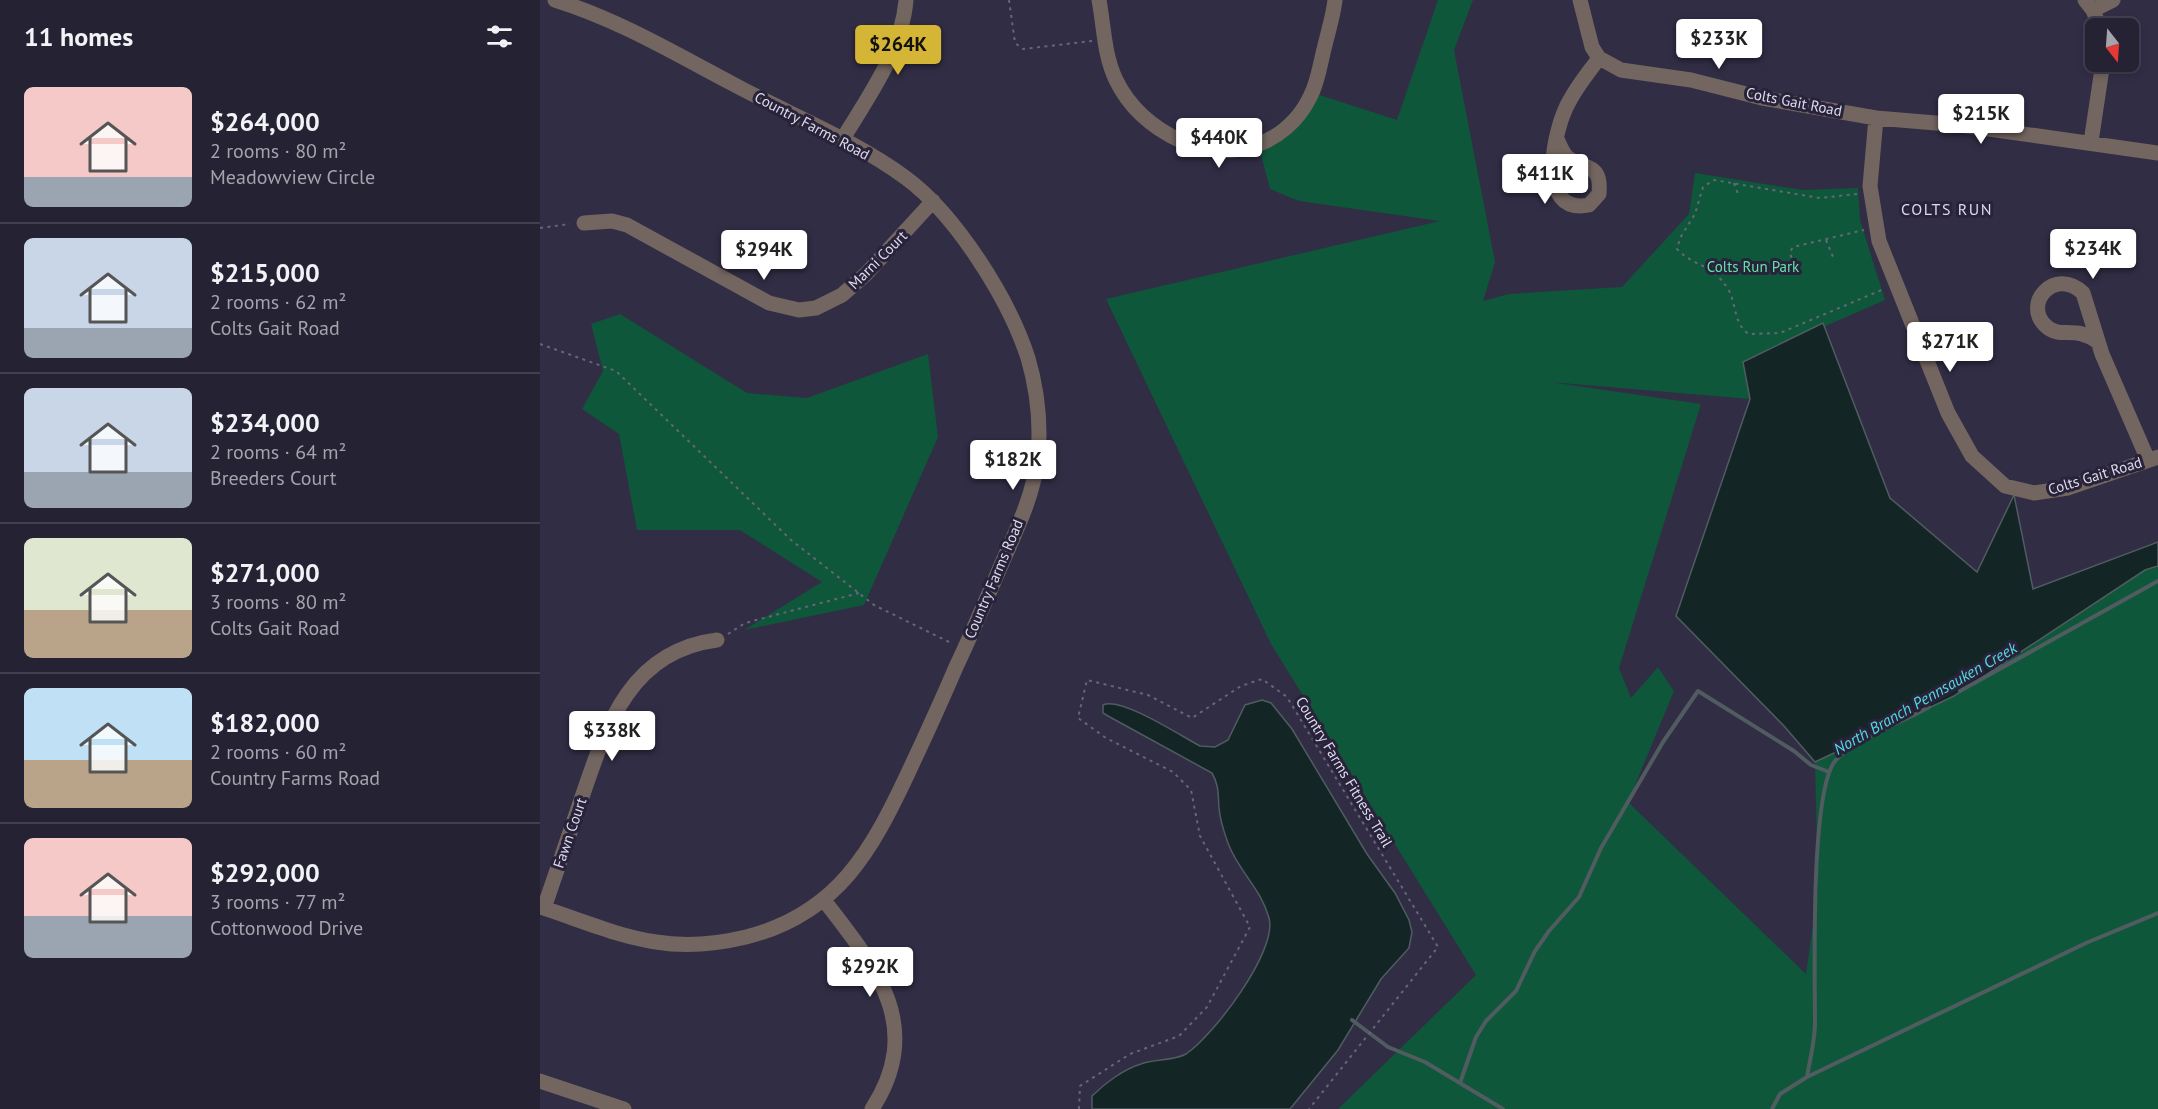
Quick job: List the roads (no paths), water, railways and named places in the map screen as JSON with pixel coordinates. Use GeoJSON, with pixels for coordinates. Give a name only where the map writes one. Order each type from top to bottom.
{"type":"FeatureCollection","features":[{"type":"Feature","properties":{"kind":"street","name":"Country Farms Road"},"geometry":{"type":"LineString","coordinates":[[542,908],[657,943],[698,945],[758,934],[795,918],[823,899],[857,867],[899,794],[1020,521],[1031,491],[1037,459],[1036,396],[1020,337],[971,250],[933,201],[906,178],[842,140],[626,27],[590,11],[555,0]]}},
{"type":"Feature","properties":{"kind":"street"},"geometry":{"type":"LineString","coordinates":[[842,140],[893,50],[905,17],[906,0]]}},
{"type":"Feature","properties":{"kind":"street"},"geometry":{"type":"LineString","coordinates":[[1099,0],[1104,39],[1115,79],[1138,113],[1166,134],[1192,146],[1202,150],[1231,152],[1251,147],[1271,138],[1287,127],[1305,106],[1316,82],[1332,22],[1335,0]]}},
{"type":"Feature","properties":{"kind":"street"},"geometry":{"type":"LineString","coordinates":[[1557,139],[1570,100],[1599,58],[1588,36],[1580,0]]}},
{"type":"Feature","properties":{"kind":"street"},"geometry":{"type":"LineString","coordinates":[[2089,5],[2114,0]]}},
{"type":"Feature","properties":{"kind":"street","name":"Colts Gait Road"},"geometry":{"type":"LineString","coordinates":[[1599,58],[1614,68],[1631,73],[1682,79],[1762,98],[1876,118],[1924,120],[2158,153]]}},
{"type":"Feature","properties":{"kind":"street"},"geometry":{"type":"LineString","coordinates":[[2091,142],[2102,72]]}},
{"type":"Feature","properties":{"kind":"street","name":"Colts Gait Road"},"geometry":{"type":"LineString","coordinates":[[1876,118],[1870,170],[1870,193],[1875,228],[1894,284],[1963,444],[1981,467],[2005,486],[2019,491],[2051,492],[2153,459]]}},
{"type":"Feature","properties":{"kind":"street","name":"Marni Court"},"geometry":{"type":"LineString","coordinates":[[584,223],[612,221],[627,225],[769,303],[799,310],[829,303],[848,290],[933,201]]}},
{"type":"Feature","properties":{"kind":"street"},"geometry":{"type":"LineString","coordinates":[[2098,342],[2081,332],[2061,333],[2045,326],[2038,311],[2041,295],[2046,288],[2061,283],[2077,287],[2083,293],[2098,342],[2153,459]]}},
{"type":"Feature","properties":{"kind":"street","name":"Fawn Court"},"geometry":{"type":"LineString","coordinates":[[542,908],[607,728],[627,693],[652,666],[667,656],[699,642],[717,640]]}},
{"type":"Feature","properties":{"kind":"street"},"geometry":{"type":"LineString","coordinates":[[823,899],[867,958],[891,1006],[896,1041],[894,1060],[890,1078],[872,1109]]}},
{"type":"Feature","properties":{"kind":"street"},"geometry":{"type":"LineString","coordinates":[[540,1082],[624,1109]]}},
{"type":"Feature","properties":{"kind":"water"},"geometry":{"type":"Polygon","coordinates":[[[1823,323],[1890,498],[1977,572],[2014,495],[2033,589],[2158,542],[2158,566],[2145,570],[1954,696],[1815,762],[1784,726],[1676,616],[1750,399],[1743,362],[1823,323]]]}},
{"type":"Feature","properties":{"kind":"water"},"geometry":{"type":"Polygon","coordinates":[[[1262,700],[1271,703],[1292,729],[1367,854],[1395,893],[1409,920],[1412,932],[1409,948],[1381,979],[1338,1050],[1290,1109],[1092,1109],[1092,1096],[1121,1073],[1146,1062],[1181,1056],[1198,1044],[1212,1030],[1241,992],[1264,951],[1269,933],[1269,918],[1261,898],[1232,853],[1227,839],[1220,817],[1217,786],[1212,773],[1103,713],[1103,705],[1123,706],[1151,718],[1200,746],[1215,747],[1228,740],[1245,705],[1262,700]]]}},
{"type":"Feature","properties":{"kind":"waterway","name":"North Branch Pennsauken Creek"},"geometry":{"type":"LineString","coordinates":[[1960,691],[2158,581]]}},
{"type":"Feature","properties":{"kind":"waterway"},"geometry":{"type":"LineString","coordinates":[[1460,1083],[1476,1037],[1486,1021],[1516,991],[1535,951],[1579,897],[1601,848],[1663,742],[1698,691],[1794,751],[1811,765],[1829,772]]}},
{"type":"Feature","properties":{"kind":"waterway","name":"North Branch Pennsauken Creek"},"geometry":{"type":"LineString","coordinates":[[1807,1077],[1815,1029],[1816,886],[1821,809],[1827,779],[1835,761],[1853,746],[1929,707]]}},
{"type":"Feature","properties":{"kind":"waterway"},"geometry":{"type":"LineString","coordinates":[[1772,1109],[1780,1094],[1807,1077],[2086,943],[2158,913]]}},
{"type":"Feature","properties":{"kind":"waterway"},"geometry":{"type":"LineString","coordinates":[[1352,1020],[1388,1047],[1425,1062],[1503,1109]]}},
{"type":"Feature","properties":{"kind":"district","name":"COLTS RUN"},"geometry":{"type":"Point","coordinates":[1947,209]}},
{"type":"Feature","properties":{"kind":"park label","name":"Colts Run Park"},"geometry":{"type":"Point","coordinates":[1753,267]}}]}
